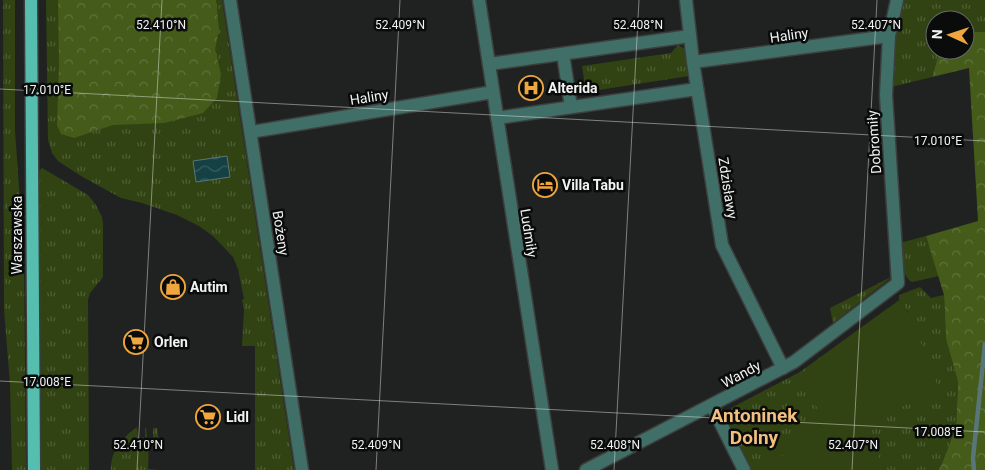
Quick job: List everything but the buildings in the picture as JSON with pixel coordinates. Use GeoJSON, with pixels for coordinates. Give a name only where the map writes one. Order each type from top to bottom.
{"type":"FeatureCollection","features":[{"type":"Feature","properties":{"kind":"main road","name":"Warszawska"},"geometry":{"type":"LineString","coordinates":[[31,0],[34,470]]}},
{"type":"Feature","properties":{"kind":"street","name":"Bożeny"},"geometry":{"type":"LineString","coordinates":[[230,0],[302,470]]}},
{"type":"Feature","properties":{"kind":"street","name":"Ludmiły"},"geometry":{"type":"LineString","coordinates":[[479,0],[552,470]]}},
{"type":"Feature","properties":{"kind":"street","name":"Zdzisławy"},"geometry":{"type":"LineString","coordinates":[[686,0],[693,62],[722,245],[783,368]]}},
{"type":"Feature","properties":{"kind":"street","name":"Dobromiły"},"geometry":{"type":"LineString","coordinates":[[897,0],[889,36],[886,95],[898,283]]}},
{"type":"Feature","properties":{"kind":"street"},"geometry":{"type":"LineString","coordinates":[[489,64],[690,36]]}},
{"type":"Feature","properties":{"kind":"street","name":"Haliny"},"geometry":{"type":"LineString","coordinates":[[693,62],[889,36]]}},
{"type":"Feature","properties":{"kind":"street"},"geometry":{"type":"LineString","coordinates":[[563,54],[571,107]]}},
{"type":"Feature","properties":{"kind":"street"},"geometry":{"type":"LineString","coordinates":[[497,118],[697,88]]}},
{"type":"Feature","properties":{"kind":"street","name":"Haliny"},"geometry":{"type":"LineString","coordinates":[[251,132],[493,92]]}},
{"type":"Feature","properties":{"kind":"street","name":"Wandy"},"geometry":{"type":"LineString","coordinates":[[586,470],[794,362],[898,283]]}},
{"type":"Feature","properties":{"kind":"street"},"geometry":{"type":"LineString","coordinates":[[712,406],[744,470]]}},
{"type":"Feature","properties":{"kind":"green space"},"geometry":{"type":"Polygon","coordinates":[[[3,0],[15,0],[15,131],[24,256],[26,470],[12,470],[10,384],[4,309],[3,0]]]}},
{"type":"Feature","properties":{"kind":"green space"},"geometry":{"type":"Polygon","coordinates":[[[46,0],[222,0],[294,470],[255,470],[255,346],[242,346],[244,309],[242,300],[244,299],[238,269],[233,257],[213,236],[199,226],[177,215],[121,198],[58,161],[52,153],[48,140],[46,0]]]}},
{"type":"Feature","properties":{"kind":"green space"},"geometry":{"type":"Polygon","coordinates":[[[58,0],[216,0],[219,30],[215,49],[221,74],[217,98],[203,113],[164,123],[113,125],[74,138],[61,134],[57,125],[59,65],[58,0]]]}},
{"type":"Feature","properties":{"kind":"green space"},"geometry":{"type":"Polygon","coordinates":[[[902,0],[985,0],[985,32],[975,32],[975,10],[925,10],[925,60],[937,60],[932,77],[891,87],[893,37],[902,0]]]}},
{"type":"Feature","properties":{"kind":"green space"},"geometry":{"type":"Polygon","coordinates":[[[975,32],[985,32],[985,470],[938,470],[956,427],[958,382],[946,339],[944,295],[926,236],[978,221],[969,68],[932,77],[937,60],[975,60],[975,32]]]}},
{"type":"Feature","properties":{"kind":"green space"},"geometry":{"type":"Polygon","coordinates":[[[678,45],[688,51],[691,72],[689,76],[586,92],[582,66],[671,53],[678,45]]]}},
{"type":"Feature","properties":{"kind":"green space"},"geometry":{"type":"Polygon","coordinates":[[[42,168],[88,195],[102,217],[103,277],[90,293],[88,300],[89,470],[41,470],[39,171],[42,168]]]}},
{"type":"Feature","properties":{"kind":"green space"},"geometry":{"type":"Polygon","coordinates":[[[926,236],[939,276],[912,282],[903,270],[900,243],[926,236]]]}},
{"type":"Feature","properties":{"kind":"green space"},"geometry":{"type":"Polygon","coordinates":[[[893,276],[833,323],[830,308],[893,276]]]}},
{"type":"Feature","properties":{"kind":"green space"},"geometry":{"type":"Polygon","coordinates":[[[920,287],[931,298],[944,295],[946,339],[958,382],[956,427],[938,470],[750,470],[741,454],[727,418],[730,416],[731,408],[800,372],[888,308],[910,315],[899,300],[899,295],[920,287]]]}},
{"type":"Feature","properties":{"kind":"green space"},"geometry":{"type":"Polygon","coordinates":[[[899,300],[910,315],[939,389],[862,426],[886,470],[761,470],[760,468],[793,450],[788,440],[825,422],[800,377],[899,300]]]}},
{"type":"Feature","properties":{"kind":"green space"},"geometry":{"type":"Polygon","coordinates":[[[137,427],[138,437],[145,438],[146,427],[147,438],[153,438],[153,428],[157,428],[159,442],[149,442],[148,469],[159,470],[111,470],[111,463],[118,446],[137,427]]]}},
{"type":"Feature","properties":{"kind":"water"},"geometry":{"type":"Polygon","coordinates":[[[227,156],[230,177],[196,182],[193,161],[227,156]]]}},
{"type":"Feature","properties":{"kind":"waterway"},"geometry":{"type":"LineString","coordinates":[[974,470],[973,458],[985,344]]}},
{"type":"Feature","properties":{"kind":"place","name":"Alterida"},"geometry":{"type":"Point","coordinates":[531,88]}},
{"type":"Feature","properties":{"kind":"place","name":"Villa Tabu"},"geometry":{"type":"Point","coordinates":[545,185]}},
{"type":"Feature","properties":{"kind":"place","name":"Autim"},"geometry":{"type":"Point","coordinates":[173,287]}},
{"type":"Feature","properties":{"kind":"place","name":"Orlen"},"geometry":{"type":"Point","coordinates":[136,342]}},
{"type":"Feature","properties":{"kind":"place","name":"Lidl"},"geometry":{"type":"Point","coordinates":[208,417]}},
{"type":"Feature","properties":{"kind":"district","name":"Antoninek Dolny"},"geometry":{"type":"Point","coordinates":[754,426]}}]}
